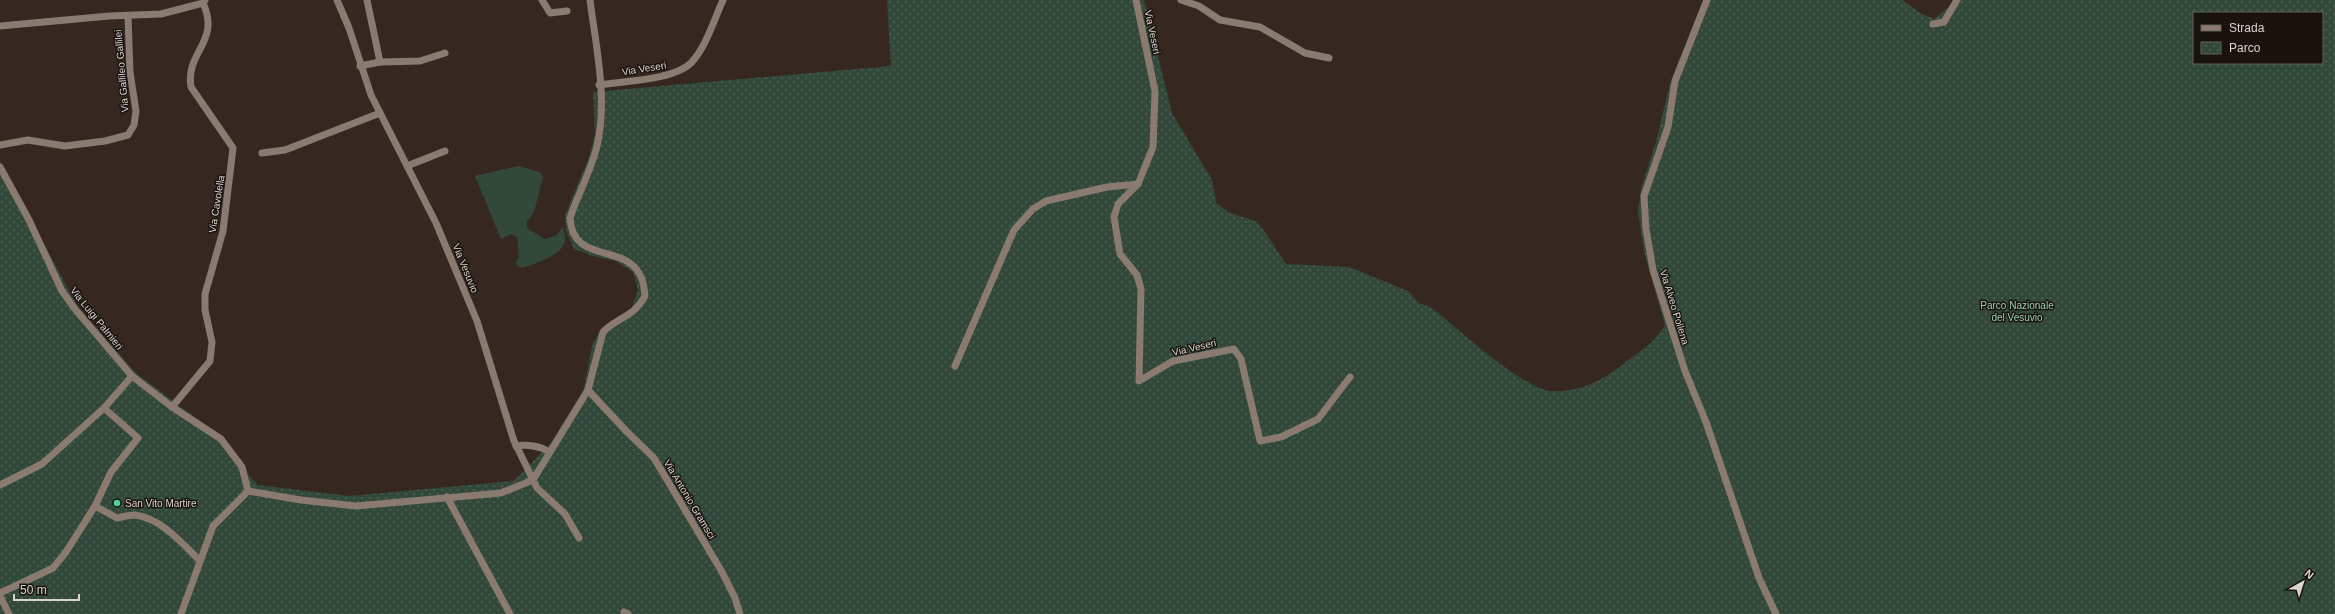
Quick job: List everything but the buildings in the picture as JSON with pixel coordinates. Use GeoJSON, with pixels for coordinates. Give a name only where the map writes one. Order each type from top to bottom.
{"type":"FeatureCollection","features":[{"type":"Feature","properties":{"kind":"street","name":"Via Vesuvio"},"geometry":{"type":"LineString","coordinates":[[337,0],[349,28],[360,66],[380,113],[436,222],[477,321],[516,446],[533,480],[544,497],[565,514],[579,538]]}},
{"type":"Feature","properties":{"kind":"street"},"geometry":{"type":"LineString","coordinates":[[368,0],[380,62]]}},
{"type":"Feature","properties":{"kind":"street"},"geometry":{"type":"LineString","coordinates":[[542,0],[550,13],[567,11]]}},
{"type":"Feature","properties":{"kind":"street"},"geometry":{"type":"LineString","coordinates":[[248,491],[301,500],[356,506],[501,493],[533,480],[588,390],[603,332],[609,326],[636,310],[645,296],[643,280],[635,267],[615,256],[585,247],[571,230],[570,218],[597,148],[600,132],[599,56],[590,0]]}},
{"type":"Feature","properties":{"kind":"street","name":"Via Veseri"},"geometry":{"type":"LineString","coordinates":[[599,85],[670,74],[684,68],[698,52],[723,0]]}},
{"type":"Feature","properties":{"kind":"street","name":"Via Veseri"},"geometry":{"type":"LineString","coordinates":[[1136,0],[1155,91],[1153,147],[1138,184],[1118,204],[1114,217],[1120,254],[1137,275],[1141,289],[1139,381],[1173,361],[1234,349],[1240,359],[1260,441],[1282,437],[1318,419],[1350,377]]}},
{"type":"Feature","properties":{"kind":"street"},"geometry":{"type":"LineString","coordinates":[[1182,0],[1199,6],[1220,20],[1260,27],[1305,53],[1329,58]]}},
{"type":"Feature","properties":{"kind":"street","name":"Via Alveo Pollena"},"geometry":{"type":"LineString","coordinates":[[1707,0],[1675,81],[1668,127],[1644,196],[1646,229],[1653,270],[1685,371],[1706,422],[1759,578],[1776,614]]}},
{"type":"Feature","properties":{"kind":"street"},"geometry":{"type":"LineString","coordinates":[[1933,24],[1944,22],[1957,0]]}},
{"type":"Feature","properties":{"kind":"street"},"geometry":{"type":"LineString","coordinates":[[0,26],[109,16],[161,14],[204,2]]}},
{"type":"Feature","properties":{"kind":"street","name":"Via Cavolella"},"geometry":{"type":"LineString","coordinates":[[172,407],[195,378],[206,369],[210,361],[212,342],[205,310],[205,294],[223,231],[233,158],[233,148],[191,87],[189,77],[208,34],[210,20],[204,2]]}},
{"type":"Feature","properties":{"kind":"street","name":"Via Gallileo Gallilei"},"geometry":{"type":"LineString","coordinates":[[0,145],[28,140],[65,146],[106,141],[128,135],[134,125],[136,111],[130,72],[128,16]]}},
{"type":"Feature","properties":{"kind":"street"},"geometry":{"type":"LineString","coordinates":[[360,66],[380,62],[420,61],[445,53]]}},
{"type":"Feature","properties":{"kind":"street"},"geometry":{"type":"LineString","coordinates":[[262,153],[285,150],[380,113]]}},
{"type":"Feature","properties":{"kind":"street"},"geometry":{"type":"LineString","coordinates":[[407,166],[445,151]]}},
{"type":"Feature","properties":{"kind":"street","name":"Via Luigi Palmieri"},"geometry":{"type":"LineString","coordinates":[[0,168],[29,220],[62,291],[75,309],[132,376]]}},
{"type":"Feature","properties":{"kind":"street"},"geometry":{"type":"LineString","coordinates":[[955,366],[1014,230],[1033,209],[1046,201],[1107,188],[1138,184]]}},
{"type":"Feature","properties":{"kind":"street"},"geometry":{"type":"LineString","coordinates":[[0,485],[42,464],[104,408],[132,376],[172,407],[221,439],[242,467],[248,491]]}},
{"type":"Feature","properties":{"kind":"street","name":"Via Antonio Gramsci"},"geometry":{"type":"LineString","coordinates":[[588,390],[627,432],[654,458],[722,572],[736,598],[740,614]]}},
{"type":"Feature","properties":{"kind":"street"},"geometry":{"type":"LineString","coordinates":[[0,593],[53,568],[66,552],[95,506],[111,472],[138,438],[104,408]]}},
{"type":"Feature","properties":{"kind":"street"},"geometry":{"type":"LineString","coordinates":[[516,446],[524,444],[549,452]]}},
{"type":"Feature","properties":{"kind":"street"},"geometry":{"type":"LineString","coordinates":[[181,614],[213,526],[248,491]]}},
{"type":"Feature","properties":{"kind":"street"},"geometry":{"type":"LineString","coordinates":[[447,498],[510,614]]}},
{"type":"Feature","properties":{"kind":"street"},"geometry":{"type":"LineString","coordinates":[[95,506],[117,518],[134,515],[151,520],[175,537],[200,561]]}},
{"type":"Feature","properties":{"kind":"street"},"geometry":{"type":"LineString","coordinates":[[0,596],[9,614]]}},
{"type":"Feature","properties":{"kind":"green space","name":"Parco Nazionale del Vesuvio"},"geometry":{"type":"Polygon","coordinates":[[[887,0],[1144,0],[1172,113],[1212,180],[1216,203],[1230,213],[1255,221],[1263,229],[1286,264],[1349,267],[1408,291],[1419,303],[1432,308],[1490,356],[1524,380],[1539,388],[1551,391],[1561,391],[1579,388],[1605,377],[1645,348],[1665,325],[1644,252],[1638,211],[1641,189],[1657,138],[1670,83],[1703,0],[1902,0],[1922,14],[1934,19],[1949,7],[1954,0],[2335,0],[2335,614],[0,614],[0,162],[78,307],[137,374],[219,435],[242,460],[249,476],[258,485],[349,496],[514,481],[550,444],[583,391],[593,342],[605,325],[632,308],[638,290],[633,272],[615,261],[593,256],[574,249],[566,230],[565,215],[589,157],[595,134],[593,92],[891,66],[887,0]]]}},
{"type":"Feature","properties":{"kind":"green space"},"geometry":{"type":"Polygon","coordinates":[[[518,166],[540,172],[543,177],[534,212],[527,222],[527,228],[545,239],[556,236],[563,227],[565,238],[564,245],[555,254],[522,268],[517,265],[516,262],[519,257],[517,237],[511,234],[501,239],[475,176],[518,166]]]}},
{"type":"Feature","properties":{"kind":"place","name":"San Vito Martire"},"geometry":{"type":"Point","coordinates":[117,503]}}]}
